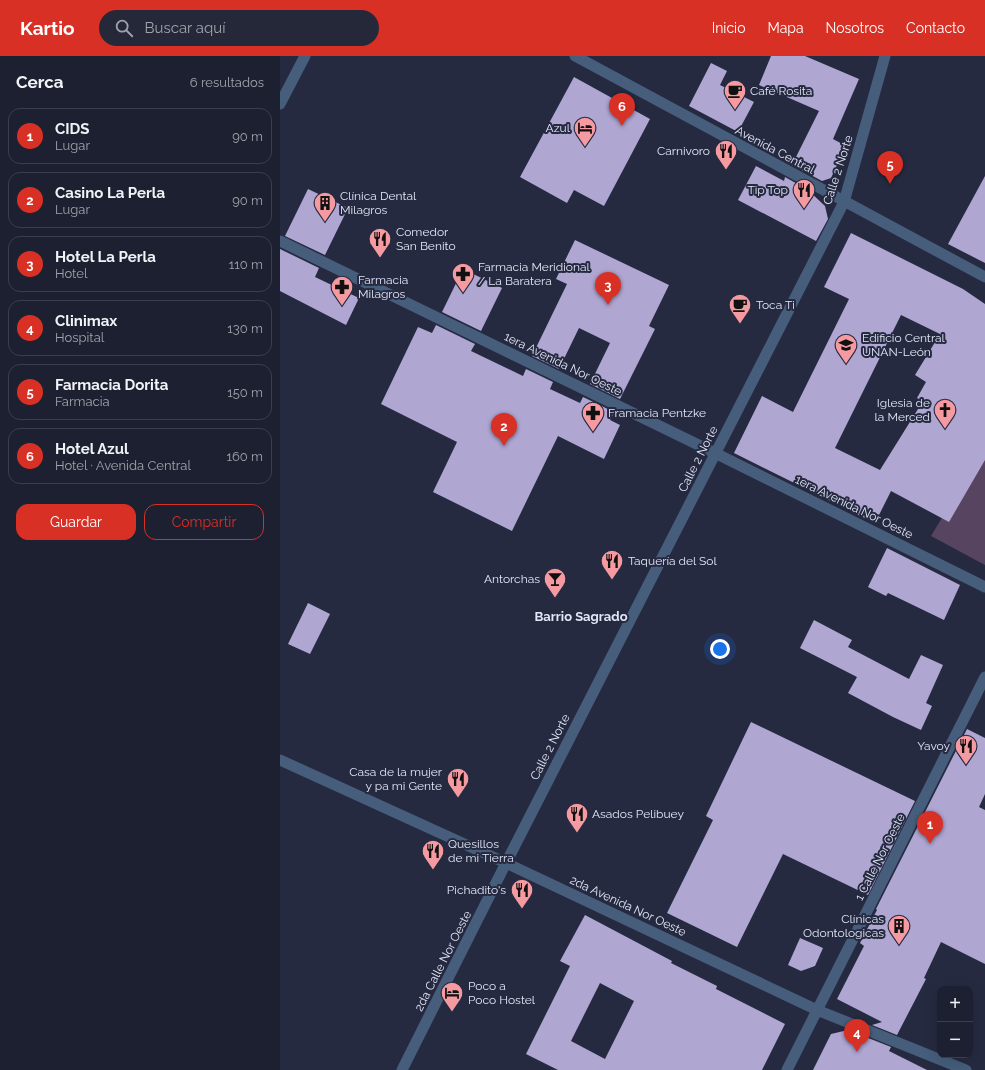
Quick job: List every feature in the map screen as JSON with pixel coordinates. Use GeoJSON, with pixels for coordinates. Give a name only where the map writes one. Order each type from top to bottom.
{"type":"FeatureCollection","features":[{"type":"Feature","properties":{"kind":"street"},"geometry":{"type":"LineString","coordinates":[[280,104],[305,56]]}},
{"type":"Feature","properties":{"kind":"street","name":"Avenida Central"},"geometry":{"type":"LineString","coordinates":[[575,56],[985,277]]}},
{"type":"Feature","properties":{"kind":"street","name":"Calle 2 Norte"},"geometry":{"type":"LineString","coordinates":[[506,863],[844,202],[885,56]]}},
{"type":"Feature","properties":{"kind":"street","name":"1era Avenida Nor Oeste"},"geometry":{"type":"LineString","coordinates":[[280,241],[715,453],[985,587]]}},
{"type":"Feature","properties":{"kind":"street","name":"1 Calle Nor Oeste"},"geometry":{"type":"LineString","coordinates":[[787,1070],[985,677]]}},
{"type":"Feature","properties":{"kind":"street","name":"2da Avenida Nor Oeste"},"geometry":{"type":"LineString","coordinates":[[280,760],[506,863],[817,1010],[966,1070]]}},
{"type":"Feature","properties":{"kind":"street","name":"2da Calle Nor Oeste"},"geometry":{"type":"LineString","coordinates":[[402,1070],[506,863]]}},
{"type":"Feature","properties":{"kind":"shaded area"},"geometry":{"type":"Polygon","coordinates":[[[985,447],[985,565],[931,536],[985,447]]]}},
{"type":"Feature","properties":{"kind":"building"},"geometry":{"type":"Polygon","coordinates":[[[771,56],[805,56],[859,79],[833,139],[846,146],[831,178],[822,181],[792,165],[819,111],[759,85],[771,56]]]}},
{"type":"Feature","properties":{"kind":"building"},"geometry":{"type":"Polygon","coordinates":[[[711,63],[727,71],[720,85],[754,102],[738,132],[689,106],[711,63]]]}},
{"type":"Feature","properties":{"kind":"building","name":"Azul"},"geometry":{"type":"Polygon","coordinates":[[[574,77],[650,119],[604,206],[574,190],[567,203],[520,177],[574,77]]]}},
{"type":"Feature","properties":{"kind":"building"},"geometry":{"type":"Polygon","coordinates":[[[756,166],[784,181],[785,177],[808,190],[825,206],[828,219],[816,241],[738,200],[756,166]]]}},
{"type":"Feature","properties":{"kind":"building"},"geometry":{"type":"Polygon","coordinates":[[[985,176],[985,263],[948,244],[985,176]]]}},
{"type":"Feature","properties":{"kind":"building"},"geometry":{"type":"Polygon","coordinates":[[[308,189],[348,208],[325,255],[285,236],[308,189]]]}},
{"type":"Feature","properties":{"kind":"building"},"geometry":{"type":"Polygon","coordinates":[[[851,233],[963,289],[985,304],[985,460],[949,522],[891,491],[875,523],[734,453],[762,396],[793,412],[849,299],[824,287],[851,233]],[[901,315],[835,448],[880,470],[923,401],[917,398],[926,382],[915,375],[940,334],[901,315]]]}},
{"type":"Feature","properties":{"kind":"building"},"geometry":{"type":"Polygon","coordinates":[[[575,240],[669,285],[649,326],[655,329],[620,399],[590,384],[610,343],[579,328],[559,369],[532,356],[567,284],[556,279],[575,240]]]}},
{"type":"Feature","properties":{"kind":"building"},"geometry":{"type":"Polygon","coordinates":[[[280,249],[319,268],[315,277],[359,298],[346,325],[280,291],[280,249]]]}},
{"type":"Feature","properties":{"kind":"building"},"geometry":{"type":"Polygon","coordinates":[[[463,269],[502,288],[481,331],[442,312],[463,269]]]}},
{"type":"Feature","properties":{"kind":"building"},"geometry":{"type":"Polygon","coordinates":[[[436,325],[475,344],[471,351],[523,376],[526,369],[553,382],[550,389],[580,403],[583,397],[614,412],[610,420],[620,425],[604,459],[558,436],[512,531],[433,492],[457,442],[381,404],[418,327],[432,333],[436,325]]]}},
{"type":"Feature","properties":{"kind":"building"},"geometry":{"type":"Polygon","coordinates":[[[887,548],[960,585],[944,620],[888,593],[886,596],[868,587],[887,548]]]}},
{"type":"Feature","properties":{"kind":"building"},"geometry":{"type":"Polygon","coordinates":[[[308,603],[330,614],[310,654],[288,644],[308,603]]]}},
{"type":"Feature","properties":{"kind":"building"},"geometry":{"type":"Polygon","coordinates":[[[814,620],[852,640],[848,647],[909,679],[921,655],[943,665],[926,703],[932,706],[921,730],[848,693],[857,677],[800,648],[814,620]]]}},
{"type":"Feature","properties":{"kind":"building"},"geometry":{"type":"Polygon","coordinates":[[[751,722],[915,801],[868,895],[783,854],[737,947],[667,913],[713,820],[706,816],[751,722]]]}},
{"type":"Feature","properties":{"kind":"building"},"geometry":{"type":"Polygon","coordinates":[[[967,729],[985,738],[985,794],[979,807],[985,810],[985,964],[941,942],[924,978],[926,979],[897,1035],[872,1025],[882,1022],[837,999],[864,946],[860,943],[877,910],[876,909],[967,729]]]}},
{"type":"Feature","properties":{"kind":"building"},"geometry":{"type":"Polygon","coordinates":[[[585,915],[672,961],[671,963],[717,986],[716,989],[785,1024],[762,1070],[558,1070],[526,1054],[570,966],[560,961],[585,915]],[[600,983],[571,1041],[605,1059],[634,1001],[600,983]]]}},
{"type":"Feature","properties":{"kind":"building"},"geometry":{"type":"Polygon","coordinates":[[[800,938],[823,948],[815,966],[801,971],[788,965],[800,938]]]}},
{"type":"Feature","properties":{"kind":"building"},"geometry":{"type":"Polygon","coordinates":[[[848,1030],[891,1047],[889,1051],[927,1070],[813,1070],[831,1034],[848,1030]]]}},
{"type":"Feature","properties":{"kind":"place","name":"Café Rosita"},"geometry":{"type":"Point","coordinates":[735,110]}},
{"type":"Feature","properties":{"kind":"place","name":"Hotel Azul"},"geometry":{"type":"Point","coordinates":[622,126]}},
{"type":"Feature","properties":{"kind":"place","name":"Azul"},"geometry":{"type":"Point","coordinates":[585,148]}},
{"type":"Feature","properties":{"kind":"place","name":"Carnivoro"},"geometry":{"type":"Point","coordinates":[726,170]}},
{"type":"Feature","properties":{"kind":"place","name":"Farmacia Dorita"},"geometry":{"type":"Point","coordinates":[890,184]}},
{"type":"Feature","properties":{"kind":"place","name":"Tip Top"},"geometry":{"type":"Point","coordinates":[804,210]}},
{"type":"Feature","properties":{"kind":"place","name":"Clínica Dental Milagros"},"geometry":{"type":"Point","coordinates":[325,222]}},
{"type":"Feature","properties":{"kind":"place","name":"Comedor San Benito"},"geometry":{"type":"Point","coordinates":[380,258]}},
{"type":"Feature","properties":{"kind":"place","name":"Farmacia Meridional / La Baratera"},"geometry":{"type":"Point","coordinates":[463,294]}},
{"type":"Feature","properties":{"kind":"place","name":"Hotel La Perla"},"geometry":{"type":"Point","coordinates":[608,305]}},
{"type":"Feature","properties":{"kind":"place","name":"Farmacia Milagros"},"geometry":{"type":"Point","coordinates":[342,306]}},
{"type":"Feature","properties":{"kind":"place","name":"Toca Ti"},"geometry":{"type":"Point","coordinates":[740,324]}},
{"type":"Feature","properties":{"kind":"place","name":"Edificio Central UNAN-León"},"geometry":{"type":"Point","coordinates":[846,364]}},
{"type":"Feature","properties":{"kind":"place","name":"Iglesia de la Merced"},"geometry":{"type":"Point","coordinates":[945,430]}},
{"type":"Feature","properties":{"kind":"place","name":"Framacia Pentzke"},"geometry":{"type":"Point","coordinates":[593,432]}},
{"type":"Feature","properties":{"kind":"place","name":"Casino La Perla"},"geometry":{"type":"Point","coordinates":[504,446]}},
{"type":"Feature","properties":{"kind":"place","name":"Taquería del Sol"},"geometry":{"type":"Point","coordinates":[612,580]}},
{"type":"Feature","properties":{"kind":"place","name":"Antorchas"},"geometry":{"type":"Point","coordinates":[555,598]}},
{"type":"Feature","properties":{"kind":"place","name":"Yavoy"},"geometry":{"type":"Point","coordinates":[966,766]}},
{"type":"Feature","properties":{"kind":"place","name":"Casa de la mujer y pa mi Gente"},"geometry":{"type":"Point","coordinates":[458,798]}},
{"type":"Feature","properties":{"kind":"place","name":"Asados Pelibuey"},"geometry":{"type":"Point","coordinates":[577,834]}},
{"type":"Feature","properties":{"kind":"place","name":"CIDS"},"geometry":{"type":"Point","coordinates":[930,844]}},
{"type":"Feature","properties":{"kind":"place","name":"Quesillos de mi Tierra"},"geometry":{"type":"Point","coordinates":[433,870]}},
{"type":"Feature","properties":{"kind":"place","name":"Pichadito's"},"geometry":{"type":"Point","coordinates":[522,910]}},
{"type":"Feature","properties":{"kind":"place","name":"Clínicas Odontologicas"},"geometry":{"type":"Point","coordinates":[899,946]}},
{"type":"Feature","properties":{"kind":"place","name":"Poco a Poco Hostel"},"geometry":{"type":"Point","coordinates":[452,1012]}},
{"type":"Feature","properties":{"kind":"place","name":"Clinimax"},"geometry":{"type":"Point","coordinates":[857,1052]}},
{"type":"Feature","properties":{"kind":"district","name":"Barrio Sagrado"},"geometry":{"type":"Point","coordinates":[581,616]}}]}
